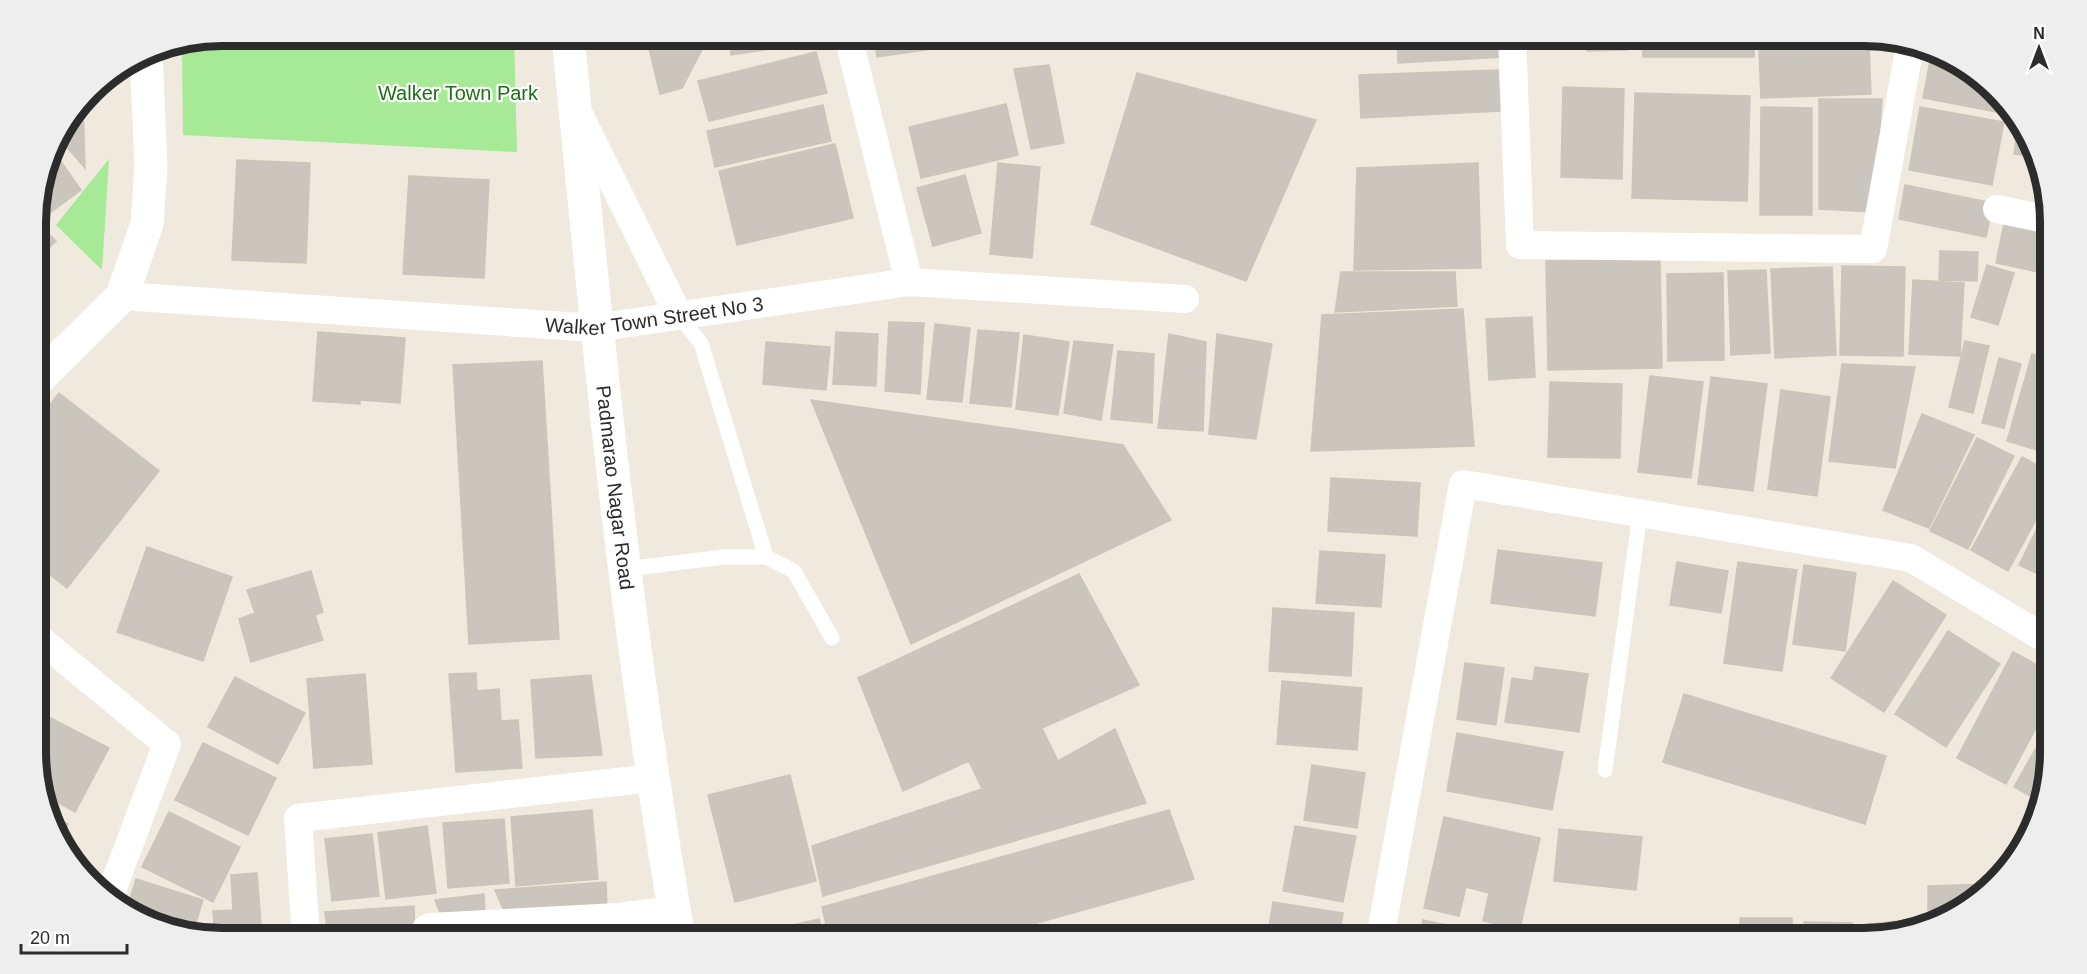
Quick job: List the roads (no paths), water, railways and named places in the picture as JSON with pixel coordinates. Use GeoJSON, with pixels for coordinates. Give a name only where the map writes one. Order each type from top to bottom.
{"type":"FeatureCollection","features":[{"type":"Feature","properties":{"kind":"street","name":"Padmarao Nagar Road"},"geometry":{"type":"LineString","coordinates":[[569,47],[596,328],[652,778],[677,924]]}},
{"type":"Feature","properties":{"kind":"street"},"geometry":{"type":"LineString","coordinates":[[851,47],[909,282]]}},
{"type":"Feature","properties":{"kind":"street"},"geometry":{"type":"LineString","coordinates":[[1512,47],[1520,245],[1873,249],[1909,53]]}},
{"type":"Feature","properties":{"kind":"street"},"geometry":{"type":"LineString","coordinates":[[47,370],[122,296],[147,224],[151,167],[146,64]]}},
{"type":"Feature","properties":{"kind":"street"},"geometry":{"type":"LineString","coordinates":[[574,104],[679,316]]}},
{"type":"Feature","properties":{"kind":"street"},"geometry":{"type":"LineString","coordinates":[[1997,209],[2040,218]]}},
{"type":"Feature","properties":{"kind":"street","name":"Walker Town Street No 3"},"geometry":{"type":"LineString","coordinates":[[122,296],[596,328],[909,282],[1185,298]]}},
{"type":"Feature","properties":{"kind":"street"},"geometry":{"type":"LineString","coordinates":[[1382,927],[1463,484],[1911,558],[2040,635]]}},
{"type":"Feature","properties":{"kind":"street"},"geometry":{"type":"LineString","coordinates":[[47,645],[167,744],[113,889]]}},
{"type":"Feature","properties":{"kind":"street"},"geometry":{"type":"LineString","coordinates":[[305,928],[298,818],[652,778]]}},
{"type":"Feature","properties":{"kind":"street"},"geometry":{"type":"LineString","coordinates":[[428,928],[618,917],[677,924]]}},
{"type":"Feature","properties":{"kind":"lane"},"geometry":{"type":"LineString","coordinates":[[679,316],[700,343],[766,556]]}},
{"type":"Feature","properties":{"kind":"lane"},"geometry":{"type":"LineString","coordinates":[[1605,770],[1640,513]]}},
{"type":"Feature","properties":{"kind":"lane"},"geometry":{"type":"LineString","coordinates":[[626,569],[724,557],[766,556],[794,571],[832,638]]}},
{"type":"Feature","properties":{"kind":"park label","name":"Walker Town Park"},"geometry":{"type":"Point","coordinates":[458,93]}}]}
